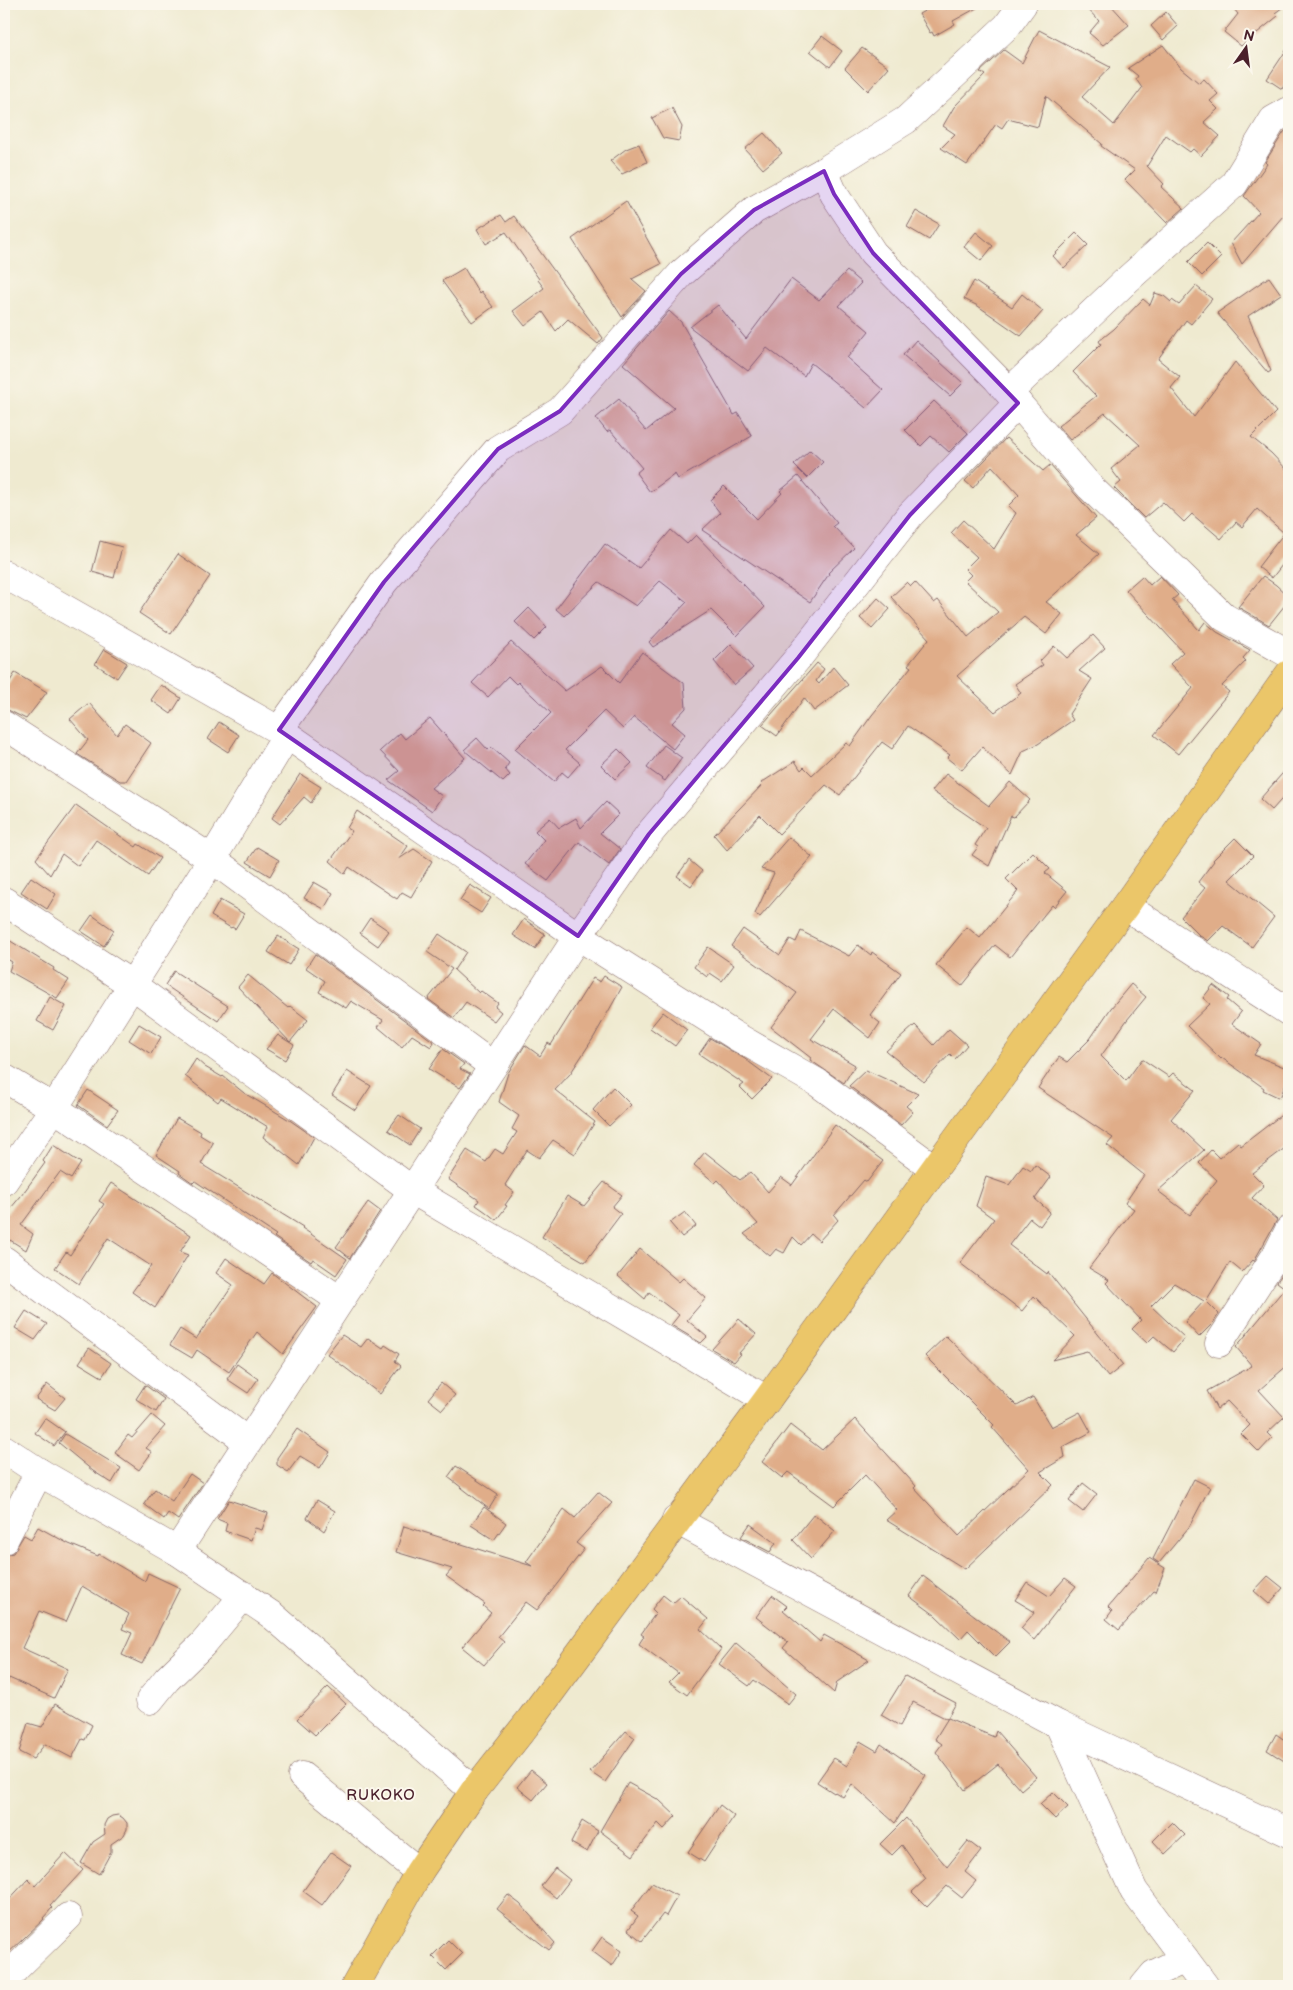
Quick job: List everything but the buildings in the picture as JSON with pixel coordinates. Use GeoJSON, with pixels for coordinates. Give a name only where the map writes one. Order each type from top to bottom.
{"type":"FeatureCollection","features":[{"type":"Feature","properties":{"kind":"highway"},"geometry":{"type":"LineString","coordinates":[[355,1986],[419,1872],[474,1791],[530,1720],[676,1520],[767,1400],[1125,906],[1289,674]]}},
{"type":"Feature","properties":{"kind":"street"},"geometry":{"type":"LineString","coordinates":[[4,1181],[54,1108],[212,859],[283,732],[384,582],[498,449],[560,411],[681,274],[754,210],[824,171],[906,120],[1007,26],[1023,4]]}},
{"type":"Feature","properties":{"kind":"street"},"geometry":{"type":"LineString","coordinates":[[178,1550],[247,1441],[578,936],[649,834],[798,658],[910,515],[1014,398],[1127,280],[1234,184],[1273,120],[1289,111]]}},
{"type":"Feature","properties":{"kind":"street"},"geometry":{"type":"LineString","coordinates":[[824,171],[834,194],[873,253],[1014,398],[1090,487],[1224,617],[1289,654]]}},
{"type":"Feature","properties":{"kind":"street"},"geometry":{"type":"LineString","coordinates":[[4,574],[283,732],[578,936],[734,1035],[818,1083],[935,1169]]}},
{"type":"Feature","properties":{"kind":"street"},"geometry":{"type":"LineString","coordinates":[[4,725],[212,859],[493,1066]]}},
{"type":"Feature","properties":{"kind":"street"},"geometry":{"type":"LineString","coordinates":[[4,901],[131,984],[412,1190],[767,1400]]}},
{"type":"Feature","properties":{"kind":"street"},"geometry":{"type":"LineString","coordinates":[[1125,906],[1289,1012]]}},
{"type":"Feature","properties":{"kind":"street"},"geometry":{"type":"LineString","coordinates":[[4,1078],[54,1108],[340,1300]]}},
{"type":"Feature","properties":{"kind":"street"},"geometry":{"type":"LineString","coordinates":[[1219,1343],[1278,1252],[1289,1230]]}},
{"type":"Feature","properties":{"kind":"street"},"geometry":{"type":"LineString","coordinates":[[4,1260],[247,1441]]}},
{"type":"Feature","properties":{"kind":"street"},"geometry":{"type":"LineString","coordinates":[[4,1449],[39,1472],[178,1550],[273,1616],[474,1791]]}},
{"type":"Feature","properties":{"kind":"street"},"geometry":{"type":"LineString","coordinates":[[4,1540],[39,1472]]}},
{"type":"Feature","properties":{"kind":"street"},"geometry":{"type":"LineString","coordinates":[[676,1520],[1059,1725],[1289,1833]]}},
{"type":"Feature","properties":{"kind":"street"},"geometry":{"type":"LineString","coordinates":[[150,1700],[167,1679],[203,1644],[244,1595]]}},
{"type":"Feature","properties":{"kind":"street"},"geometry":{"type":"LineString","coordinates":[[1059,1725],[1134,1891],[1205,1986]]}},
{"type":"Feature","properties":{"kind":"street"},"geometry":{"type":"LineString","coordinates":[[302,1776],[419,1872]]}},
{"type":"Feature","properties":{"kind":"street"},"geometry":{"type":"LineString","coordinates":[[4,1983],[15,1969],[68,1917]]}},
{"type":"Feature","properties":{"kind":"street"},"geometry":{"type":"LineString","coordinates":[[1144,1986],[1154,1974],[1184,1959]]}},
{"type":"Feature","properties":{"kind":"highlighted area"},"geometry":{"type":"Polygon","coordinates":[[[824,171],[834,194],[873,253],[1018,403],[910,515],[798,658],[649,834],[578,936],[279,730],[384,582],[498,449],[560,411],[681,274],[754,210],[824,171]]]}},
{"type":"Feature","properties":{"kind":"district","name":"RUKOKO"},"geometry":{"type":"Point","coordinates":[381,1795]}}]}
